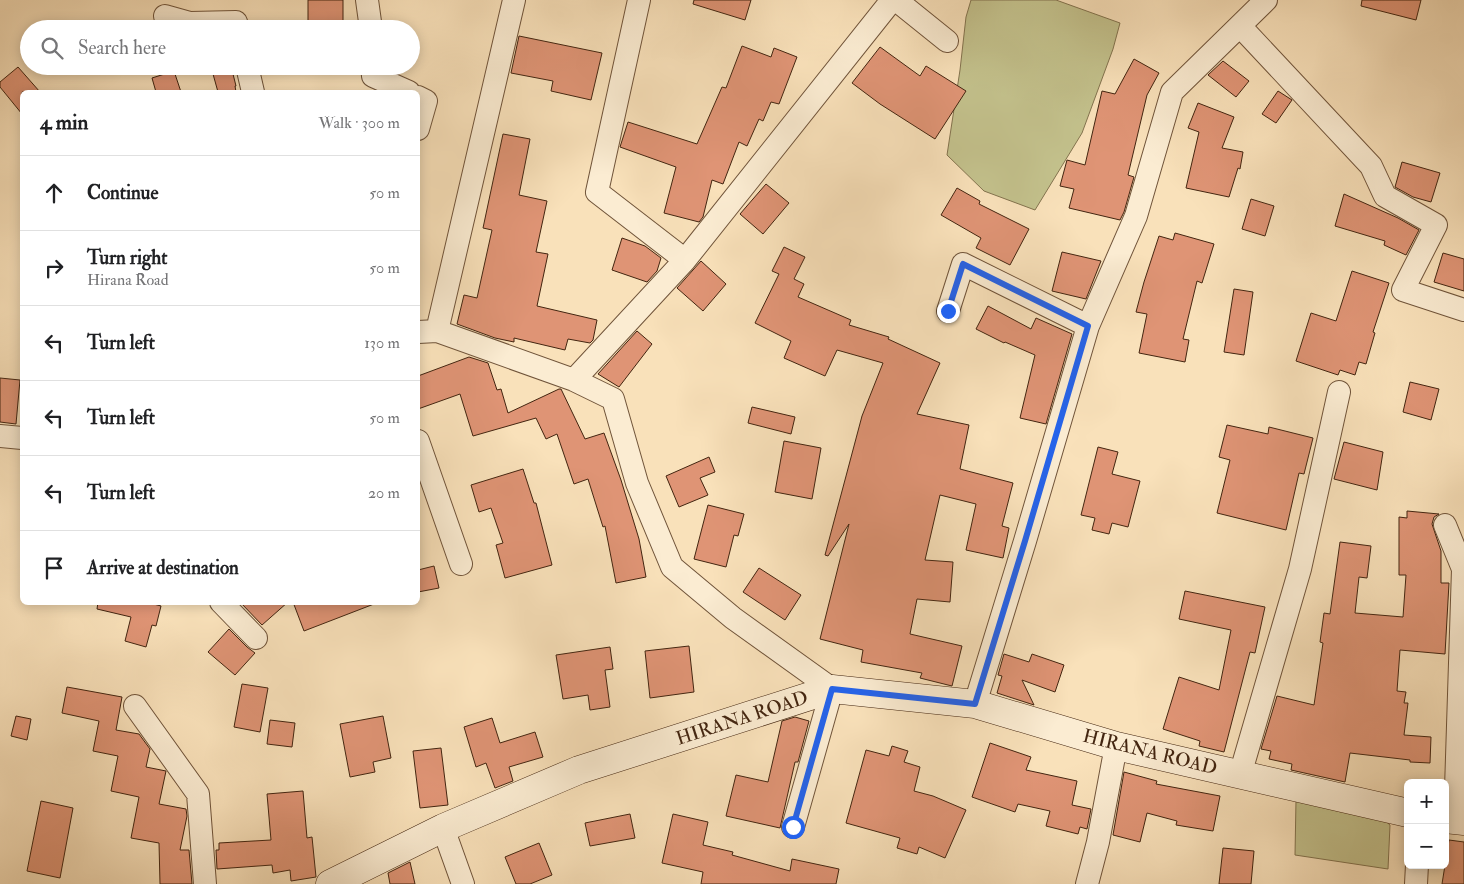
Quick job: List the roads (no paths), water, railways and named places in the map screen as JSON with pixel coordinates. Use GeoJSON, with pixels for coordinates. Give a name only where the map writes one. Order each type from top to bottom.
{"type":"FeatureCollection","features":[{"type":"Feature","properties":{"kind":"street"},"geometry":{"type":"LineString","coordinates":[[367,0],[370,20]]}},
{"type":"Feature","properties":{"kind":"street"},"geometry":{"type":"LineString","coordinates":[[514,0],[427,332],[574,380],[613,399],[637,484],[672,567],[732,618],[832,689],[793,827]]}},
{"type":"Feature","properties":{"kind":"street"},"geometry":{"type":"LineString","coordinates":[[639,0],[597,192],[685,260]]}},
{"type":"Feature","properties":{"kind":"street"},"geometry":{"type":"LineString","coordinates":[[574,380],[685,260],[892,0]]}},
{"type":"Feature","properties":{"kind":"street"},"geometry":{"type":"LineString","coordinates":[[896,0],[947,40]]}},
{"type":"Feature","properties":{"kind":"street"},"geometry":{"type":"LineString","coordinates":[[975,704],[1088,326],[1136,216],[1172,92],[1266,0]]}},
{"type":"Feature","properties":{"kind":"street"},"geometry":{"type":"LineString","coordinates":[[166,16],[180,20]]}},
{"type":"Feature","properties":{"kind":"street"},"geometry":{"type":"LineString","coordinates":[[1240,26],[1371,166],[1384,196],[1436,225],[1403,290],[1464,310]]}},
{"type":"Feature","properties":{"kind":"street"},"geometry":{"type":"LineString","coordinates":[[249,75],[253,90]]}},
{"type":"Feature","properties":{"kind":"street"},"geometry":{"type":"LineString","coordinates":[[373,75],[404,90]]}},
{"type":"Feature","properties":{"kind":"street"},"geometry":{"type":"LineString","coordinates":[[420,98],[426,101],[420,122]]}},
{"type":"Feature","properties":{"kind":"street"},"geometry":{"type":"LineString","coordinates":[[948,311],[963,264],[1088,326]]}},
{"type":"Feature","properties":{"kind":"street"},"geometry":{"type":"LineString","coordinates":[[1240,775],[1300,569],[1338,392]]}},
{"type":"Feature","properties":{"kind":"street"},"geometry":{"type":"LineString","coordinates":[[0,436],[20,438]]}},
{"type":"Feature","properties":{"kind":"street"},"geometry":{"type":"LineString","coordinates":[[420,447],[461,564]]}},
{"type":"Feature","properties":{"kind":"street"},"geometry":{"type":"LineString","coordinates":[[1445,525],[1464,569],[1455,820]]}},
{"type":"Feature","properties":{"kind":"street"},"geometry":{"type":"LineString","coordinates":[[223,605],[256,638]]}},
{"type":"Feature","properties":{"kind":"street","name":"HIRANA ROAD"},"geometry":{"type":"LineString","coordinates":[[330,884],[443,828],[579,770],[832,689],[975,704],[1116,746],[1404,812]]}},
{"type":"Feature","properties":{"kind":"street"},"geometry":{"type":"LineString","coordinates":[[135,706],[198,794],[205,884]]}},
{"type":"Feature","properties":{"kind":"street"},"geometry":{"type":"LineString","coordinates":[[1087,884],[1098,842],[1116,746]]}},
{"type":"Feature","properties":{"kind":"street"},"geometry":{"type":"LineString","coordinates":[[443,828],[462,884]]}},
{"type":"Feature","properties":{"kind":"street"},"geometry":{"type":"LineString","coordinates":[[1416,884],[1417,869]]}}]}
